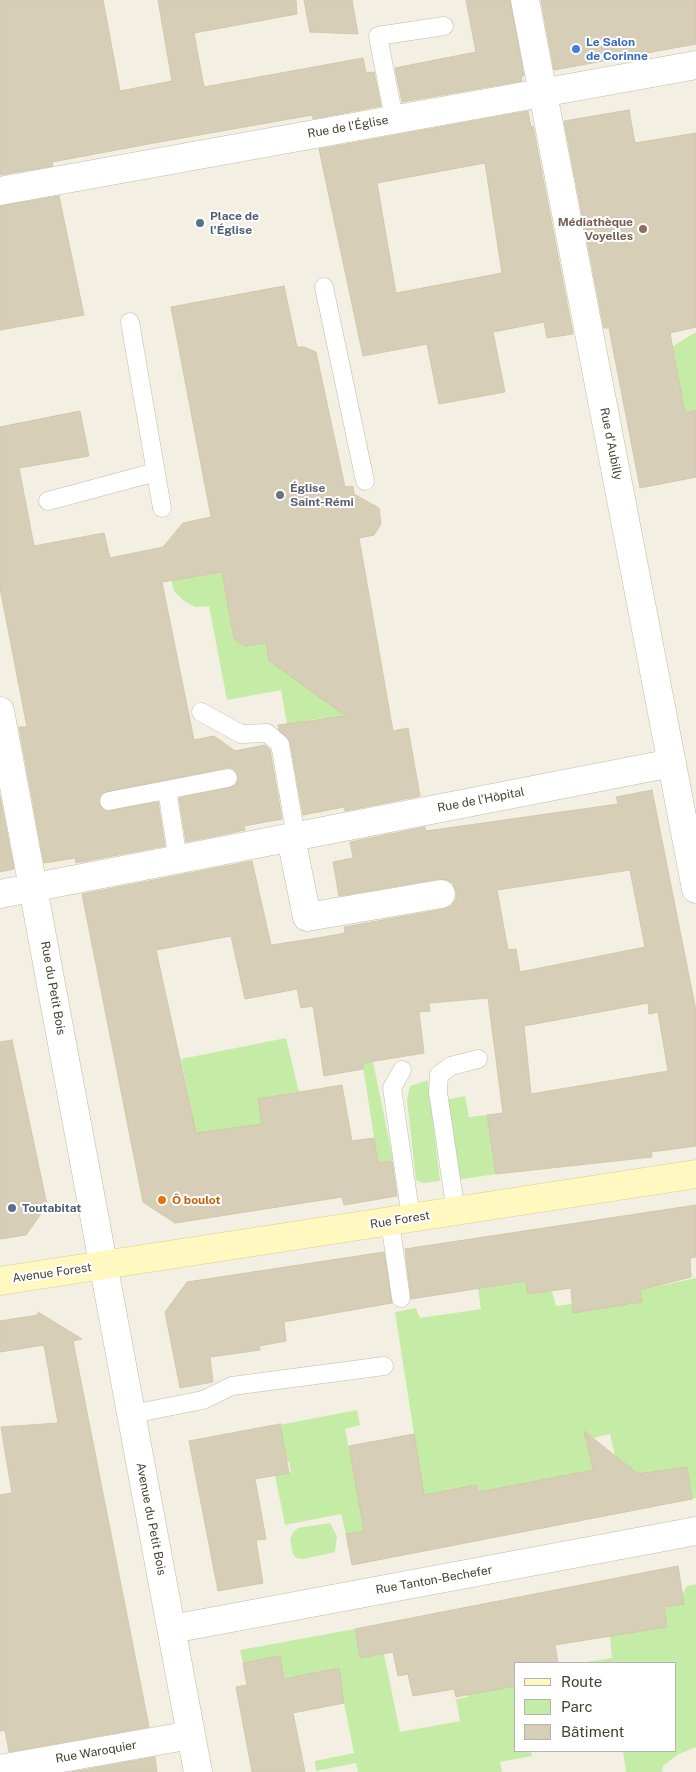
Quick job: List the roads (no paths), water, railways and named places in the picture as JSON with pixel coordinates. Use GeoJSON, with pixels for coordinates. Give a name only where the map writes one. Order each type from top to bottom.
{"type":"FeatureCollection","features":[{"type":"Feature","properties":{"kind":"main road","name":"Rue Forest"},"geometry":{"type":"LineString","coordinates":[[104,1266],[696,1174]]}},
{"type":"Feature","properties":{"kind":"main road","name":"Avenue Forest"},"geometry":{"type":"LineString","coordinates":[[0,1281],[104,1266]]}},
{"type":"Feature","properties":{"kind":"street","name":"Rue d'Aubilly"},"geometry":{"type":"LineString","coordinates":[[525,0],[696,888]]}},
{"type":"Feature","properties":{"kind":"street","name":"Rue de l'Église"},"geometry":{"type":"LineString","coordinates":[[0,191],[696,65]]}},
{"type":"Feature","properties":{"kind":"street","name":"Rue du Petit Bois"},"geometry":{"type":"LineString","coordinates":[[0,711],[104,1266]]}},
{"type":"Feature","properties":{"kind":"street","name":"Rue de l'Hôpital"},"geometry":{"type":"LineString","coordinates":[[0,894],[672,763]]}},
{"type":"Feature","properties":{"kind":"street"},"geometry":{"type":"LineString","coordinates":[[293,837],[307,917],[441,894]]}},
{"type":"Feature","properties":{"kind":"street","name":"Avenue du Petit Bois"},"geometry":{"type":"LineString","coordinates":[[104,1266],[198,1772]]}},
{"type":"Feature","properties":{"kind":"street","name":"Rue Tanton-Bechefer"},"geometry":{"type":"LineString","coordinates":[[172,1629],[696,1531]]}},
{"type":"Feature","properties":{"kind":"street","name":"Rue Waroquier"},"geometry":{"type":"LineString","coordinates":[[0,1769],[191,1735]]}},
{"type":"Feature","properties":{"kind":"lane"},"geometry":{"type":"LineString","coordinates":[[394,119],[378,36],[444,26]]}},
{"type":"Feature","properties":{"kind":"lane"},"geometry":{"type":"LineString","coordinates":[[324,287],[365,481]]}},
{"type":"Feature","properties":{"kind":"lane"},"geometry":{"type":"LineString","coordinates":[[130,322],[162,508]]}},
{"type":"Feature","properties":{"kind":"lane"},"geometry":{"type":"LineString","coordinates":[[48,501],[156,472]]}},
{"type":"Feature","properties":{"kind":"lane"},"geometry":{"type":"LineString","coordinates":[[201,712],[241,734],[268,733],[280,744],[293,837]]}},
{"type":"Feature","properties":{"kind":"lane"},"geometry":{"type":"LineString","coordinates":[[109,802],[228,778]]}},
{"type":"Feature","properties":{"kind":"lane"},"geometry":{"type":"LineString","coordinates":[[167,790],[178,860]]}},
{"type":"Feature","properties":{"kind":"lane"},"geometry":{"type":"LineString","coordinates":[[456,1212],[438,1092],[439,1075],[451,1066],[478,1059]]}},
{"type":"Feature","properties":{"kind":"lane"},"geometry":{"type":"LineString","coordinates":[[401,1298],[401,1220],[392,1088],[402,1070]]}},
{"type":"Feature","properties":{"kind":"lane"},"geometry":{"type":"LineString","coordinates":[[132,1414],[203,1400],[232,1386],[384,1366]]}},
{"type":"Feature","properties":{"kind":"place","name":"Le Salon de Corinne"},"geometry":{"type":"Point","coordinates":[576,49]}},
{"type":"Feature","properties":{"kind":"place","name":"Place de l'Église"},"geometry":{"type":"Point","coordinates":[200,223]}},
{"type":"Feature","properties":{"kind":"place","name":"Médiathèque Voyelles"},"geometry":{"type":"Point","coordinates":[643,229]}},
{"type":"Feature","properties":{"kind":"place","name":"Église Saint-Rémi"},"geometry":{"type":"Point","coordinates":[280,495]}},
{"type":"Feature","properties":{"kind":"place","name":"Ô boulot"},"geometry":{"type":"Point","coordinates":[162,1200]}},
{"type":"Feature","properties":{"kind":"place","name":"Toutabitat"},"geometry":{"type":"Point","coordinates":[12,1208]}}]}
